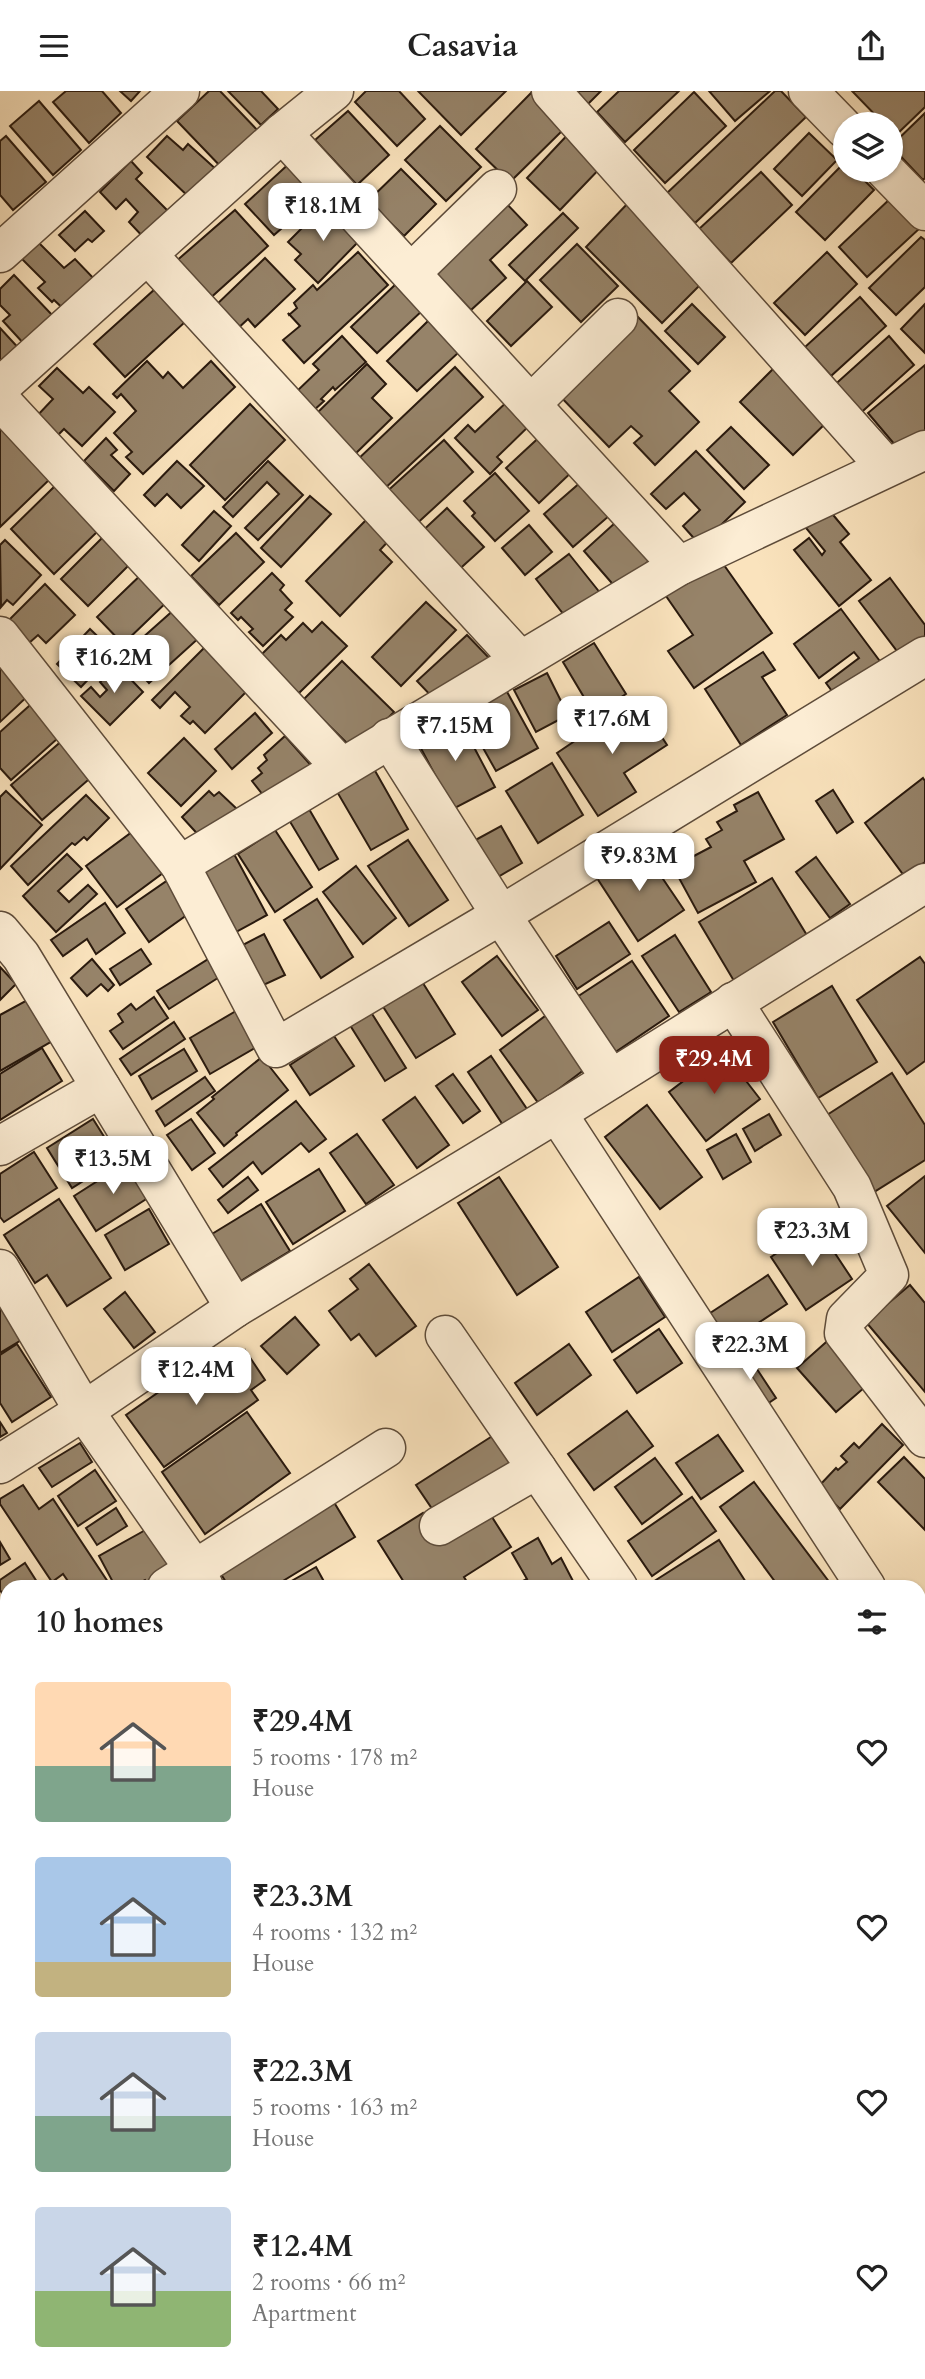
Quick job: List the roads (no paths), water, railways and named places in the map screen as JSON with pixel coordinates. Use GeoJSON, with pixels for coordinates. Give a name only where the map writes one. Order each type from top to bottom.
{"type":"FeatureCollection","features":[{"type":"Feature","properties":{"kind":"street"},"geometry":{"type":"LineString","coordinates":[[1,249],[180,91]]}},
{"type":"Feature","properties":{"kind":"street"},"geometry":{"type":"LineString","coordinates":[[0,387],[282,133],[334,91]]}},
{"type":"Feature","properties":{"kind":"street"},"geometry":{"type":"LineString","coordinates":[[551,91],[886,467]]}},
{"type":"Feature","properties":{"kind":"street"},"geometry":{"type":"LineString","coordinates":[[808,91],[833,117]]}},
{"type":"Feature","properties":{"kind":"street"},"geometry":{"type":"LineString","coordinates":[[282,133],[679,566]]}},
{"type":"Feature","properties":{"kind":"street"},"geometry":{"type":"LineString","coordinates":[[897,182],[925,211]]}},
{"type":"Feature","properties":{"kind":"street"},"geometry":{"type":"LineString","coordinates":[[411,273],[498,189]]}},
{"type":"Feature","properties":{"kind":"street"},"geometry":{"type":"LineString","coordinates":[[148,255],[520,660]]}},
{"type":"Feature","properties":{"kind":"street"},"geometry":{"type":"LineString","coordinates":[[531,404],[618,318]]}},
{"type":"Feature","properties":{"kind":"street"},"geometry":{"type":"LineString","coordinates":[[0,400],[341,767]]}},
{"type":"Feature","properties":{"kind":"street"},"geometry":{"type":"LineString","coordinates":[[180,865],[679,566],[925,450]]}},
{"type":"Feature","properties":{"kind":"street"},"geometry":{"type":"LineString","coordinates":[[1,639],[180,865],[276,1048],[501,915],[925,656]]}},
{"type":"Feature","properties":{"kind":"street"},"geometry":{"type":"LineString","coordinates":[[389,738],[501,915],[611,1079]]}},
{"type":"Feature","properties":{"kind":"street"},"geometry":{"type":"LineString","coordinates":[[0,1464],[84,1411],[234,1308],[558,1113],[925,883]]}},
{"type":"Feature","properties":{"kind":"street"},"geometry":{"type":"LineString","coordinates":[[0,931],[22,955],[234,1308]]}},
{"type":"Feature","properties":{"kind":"street"},"geometry":{"type":"LineString","coordinates":[[733,1002],[852,1187],[878,1244],[889,1275],[846,1319],[844,1333],[925,1438]]}},
{"type":"Feature","properties":{"kind":"street"},"geometry":{"type":"LineString","coordinates":[[0,1146],[101,1088]]}},
{"type":"Feature","properties":{"kind":"street"},"geometry":{"type":"LineString","coordinates":[[558,1113],[861,1580]]}},
{"type":"Feature","properties":{"kind":"street"},"geometry":{"type":"LineString","coordinates":[[0,1269],[188,1580]]}},
{"type":"Feature","properties":{"kind":"street"},"geometry":{"type":"LineString","coordinates":[[445,1335],[537,1469],[605,1580]]}},
{"type":"Feature","properties":{"kind":"street"},"geometry":{"type":"LineString","coordinates":[[190,1580],[386,1448]]}},
{"type":"Feature","properties":{"kind":"street"},"geometry":{"type":"LineString","coordinates":[[439,1526],[537,1469]]}}]}
